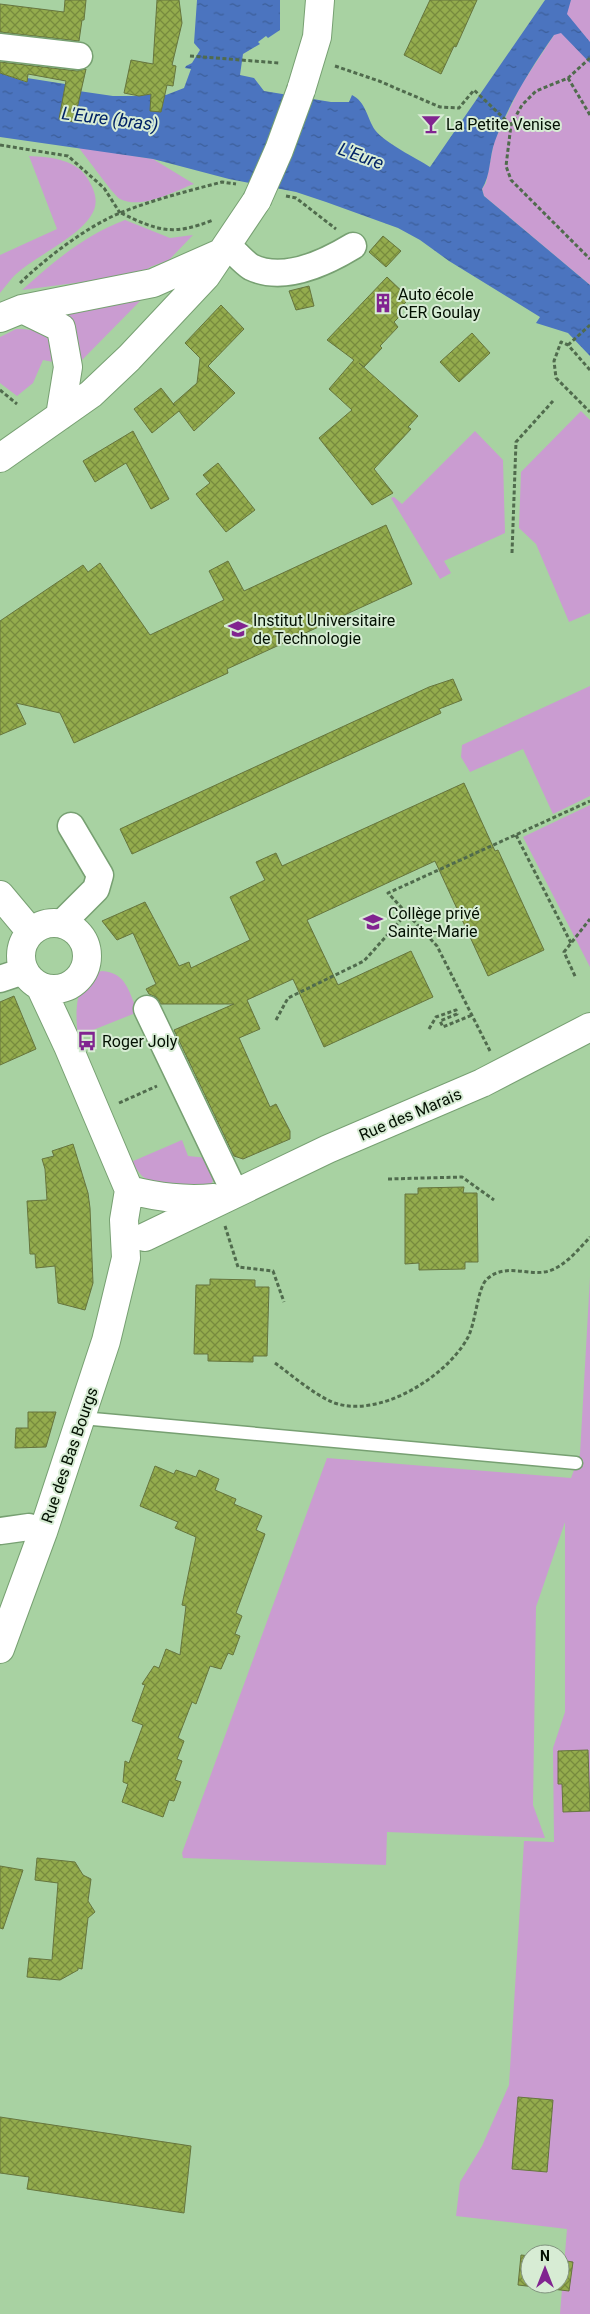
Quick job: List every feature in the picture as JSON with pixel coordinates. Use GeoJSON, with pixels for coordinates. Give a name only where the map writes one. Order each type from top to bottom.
{"type":"FeatureCollection","features":[{"type":"Feature","properties":{"kind":"main road"},"geometry":{"type":"LineString","coordinates":[[301,0],[303,38],[301,90]]}},
{"type":"Feature","properties":{"kind":"main road"},"geometry":{"type":"LineString","coordinates":[[0,458],[91,394],[193,292],[226,249],[257,200],[279,150],[318,37],[320,0]]}},
{"type":"Feature","properties":{"kind":"main road"},"geometry":{"type":"LineString","coordinates":[[12,305],[153,283],[226,249]]}},
{"type":"Feature","properties":{"kind":"main road"},"geometry":{"type":"LineString","coordinates":[[12,305],[60,328],[68,367],[60,416]]}},
{"type":"Feature","properties":{"kind":"main road"},"geometry":{"type":"LineString","coordinates":[[2,892],[31,932]]}},
{"type":"Feature","properties":{"kind":"main road"},"geometry":{"type":"LineString","coordinates":[[21,979],[56,989],[71,985],[78,980],[86,967],[87,950],[78,933],[61,924],[46,924],[31,932],[22,946],[21,979],[68,1046],[96,1113],[151,1219],[146,1237],[126,1258]]}},
{"type":"Feature","properties":{"kind":"main road"},"geometry":{"type":"LineString","coordinates":[[68,1046],[71,985]]}},
{"type":"Feature","properties":{"kind":"main road","name":"Rue des Marais"},"geometry":{"type":"LineString","coordinates":[[146,1237],[328,1149],[482,1083],[590,1026]]}},
{"type":"Feature","properties":{"kind":"main road","name":"Rue des Marais"},"geometry":{"type":"LineString","coordinates":[[139,1193],[187,1200],[227,1197]]}},
{"type":"Feature","properties":{"kind":"main road","name":"Rue des Bas Bourgs"},"geometry":{"type":"LineString","coordinates":[[0,1649],[43,1532],[106,1341],[126,1258],[124,1220],[139,1193]]}},
{"type":"Feature","properties":{"kind":"street"},"geometry":{"type":"LineString","coordinates":[[0,47],[79,56]]}},
{"type":"Feature","properties":{"kind":"street"},"geometry":{"type":"LineString","coordinates":[[226,249],[250,266],[268,273],[287,273],[328,261],[353,246]]}},
{"type":"Feature","properties":{"kind":"street"},"geometry":{"type":"LineString","coordinates":[[61,924],[96,889],[100,875],[72,826]]}},
{"type":"Feature","properties":{"kind":"street"},"geometry":{"type":"LineString","coordinates":[[146,1008],[179,1076],[227,1197]]}},
{"type":"Feature","properties":{"kind":"street"},"geometry":{"type":"LineString","coordinates":[[0,1531],[29,1527],[43,1532]]}},
{"type":"Feature","properties":{"kind":"lane"},"geometry":{"type":"LineString","coordinates":[[82,1418],[576,1463]]}},
{"type":"Feature","properties":{"kind":"path"},"geometry":{"type":"LineString","coordinates":[[190,56],[279,64]]}},
{"type":"Feature","properties":{"kind":"path"},"geometry":{"type":"LineString","coordinates":[[590,58],[568,78],[536,92],[522,105],[512,125],[506,166],[512,180],[590,259]]}},
{"type":"Feature","properties":{"kind":"path"},"geometry":{"type":"LineString","coordinates":[[334,66],[379,81],[440,107],[459,108],[474,90],[512,125]]}},
{"type":"Feature","properties":{"kind":"path"},"geometry":{"type":"LineString","coordinates":[[568,78],[590,115]]}},
{"type":"Feature","properties":{"kind":"path"},"geometry":{"type":"LineString","coordinates":[[0,145],[68,156],[104,188],[120,213],[157,229],[177,231],[196,227],[213,220]]}},
{"type":"Feature","properties":{"kind":"path"},"geometry":{"type":"LineString","coordinates":[[12,305],[41,263],[96,226],[120,213],[203,187]]}},
{"type":"Feature","properties":{"kind":"path"},"geometry":{"type":"LineString","coordinates":[[568,345],[590,325]]}},
{"type":"Feature","properties":{"kind":"path"},"geometry":{"type":"LineString","coordinates":[[590,370],[568,345],[561,342],[554,361],[556,378],[590,412]]}},
{"type":"Feature","properties":{"kind":"path"},"geometry":{"type":"LineString","coordinates":[[0,390],[17,404]]}},
{"type":"Feature","properties":{"kind":"path"},"geometry":{"type":"LineString","coordinates":[[512,553],[516,442],[553,401]]}},
{"type":"Feature","properties":{"kind":"path"},"geometry":{"type":"LineString","coordinates":[[492,1056],[437,946],[388,894],[590,801]]}},
{"type":"Feature","properties":{"kind":"path"},"geometry":{"type":"LineString","coordinates":[[516,835],[571,942]]}},
{"type":"Feature","properties":{"kind":"path"},"geometry":{"type":"LineString","coordinates":[[276,1020],[288,998],[364,961],[406,913]]}},
{"type":"Feature","properties":{"kind":"path"},"geometry":{"type":"LineString","coordinates":[[576,976],[564,952],[590,919]]}},
{"type":"Feature","properties":{"kind":"path"},"geometry":{"type":"LineString","coordinates":[[429,1029],[436,1017],[456,1010],[457,1014],[440,1021],[442,1026],[472,1015]]}},
{"type":"Feature","properties":{"kind":"path"},"geometry":{"type":"LineString","coordinates":[[96,1113],[179,1076]]}},
{"type":"Feature","properties":{"kind":"path"},"geometry":{"type":"LineString","coordinates":[[388,1179],[462,1177],[494,1200]]}},
{"type":"Feature","properties":{"kind":"path"},"geometry":{"type":"LineString","coordinates":[[227,1197],[238,1267],[273,1271],[284,1302]]}},
{"type":"Feature","properties":{"kind":"path"},"geometry":{"type":"LineString","coordinates":[[275,1363],[332,1402],[358,1407],[403,1396],[449,1362],[468,1339],[482,1286],[488,1277],[507,1270],[534,1274],[551,1270],[569,1259],[590,1237]]}},
{"type":"Feature","properties":{"kind":"shaded area"},"geometry":{"type":"Polygon","coordinates":[[[571,0],[590,0],[590,285],[484,196],[482,189],[486,183],[494,142],[520,87],[554,35],[571,0]]]}},
{"type":"Feature","properties":{"kind":"shaded area"},"geometry":{"type":"Polygon","coordinates":[[[78,147],[153,159],[194,184],[148,201],[129,202],[117,196],[78,147]]]}},
{"type":"Feature","properties":{"kind":"shaded area"},"geometry":{"type":"Polygon","coordinates":[[[29,156],[63,161],[78,168],[89,181],[95,195],[95,206],[88,219],[80,228],[70,237],[24,268],[13,277],[0,293],[0,255],[57,229],[29,156]]]}},
{"type":"Feature","properties":{"kind":"shaded area"},"geometry":{"type":"Polygon","coordinates":[[[125,220],[170,238],[193,235],[169,260],[150,267],[143,274],[22,290],[83,241],[125,220]]]}},
{"type":"Feature","properties":{"kind":"shaded area"},"geometry":{"type":"Polygon","coordinates":[[[145,296],[81,361],[75,359],[52,315],[145,296]]]}},
{"type":"Feature","properties":{"kind":"shaded area"},"geometry":{"type":"Polygon","coordinates":[[[16,329],[33,330],[45,335],[49,340],[53,353],[53,362],[43,360],[33,383],[17,396],[0,383],[0,337],[16,329]]]}},
{"type":"Feature","properties":{"kind":"shaded area"},"geometry":{"type":"Polygon","coordinates":[[[581,411],[590,420],[590,613],[569,622],[536,544],[519,528],[521,472],[581,411]]]}},
{"type":"Feature","properties":{"kind":"shaded area"},"geometry":{"type":"Polygon","coordinates":[[[475,431],[503,460],[505,533],[444,561],[451,573],[440,579],[391,498],[394,497],[402,504],[475,431]]]}},
{"type":"Feature","properties":{"kind":"shaded area"},"geometry":{"type":"Polygon","coordinates":[[[590,686],[590,796],[553,814],[523,749],[470,772],[461,757],[462,745],[590,686]]]}},
{"type":"Feature","properties":{"kind":"shaded area"},"geometry":{"type":"Polygon","coordinates":[[[590,805],[590,967],[523,837],[590,805]]]}},
{"type":"Feature","properties":{"kind":"shaded area"},"geometry":{"type":"Polygon","coordinates":[[[102,971],[110,972],[122,979],[138,1012],[78,1036],[77,1007],[81,988],[93,974],[102,971]]]}},
{"type":"Feature","properties":{"kind":"shaded area"},"geometry":{"type":"Polygon","coordinates":[[[182,1140],[188,1156],[208,1158],[215,1174],[211,1186],[157,1186],[142,1176],[131,1162],[182,1140]]]}},
{"type":"Feature","properties":{"kind":"shaded area"},"geometry":{"type":"Polygon","coordinates":[[[590,1277],[590,2314],[560,2314],[562,2294],[570,2294],[570,2244],[566,2244],[567,2229],[456,2216],[460,2182],[482,2146],[509,2085],[524,1841],[554,1842],[553,1748],[565,1712],[565,1522],[536,1607],[533,1805],[545,1838],[387,1832],[386,1865],[183,1858],[182,1853],[327,1458],[571,1478],[580,1454],[590,1277]]]}},
{"type":"Feature","properties":{"kind":"water"},"geometry":{"type":"Polygon","coordinates":[[[197,0],[280,0],[280,30],[268,38],[266,36],[258,42],[260,44],[243,54],[240,75],[254,78],[264,91],[331,102],[349,102],[352,95],[363,106],[372,125],[380,135],[430,167],[545,0],[571,0],[567,14],[590,42],[590,63],[561,33],[554,35],[529,73],[507,113],[495,141],[487,178],[482,189],[484,196],[590,285],[590,356],[568,333],[536,323],[540,317],[449,261],[420,240],[398,228],[296,192],[229,179],[153,159],[0,137],[0,73],[26,82],[27,78],[65,84],[65,89],[113,96],[139,96],[157,93],[166,95],[184,88],[191,69],[185,68],[192,63],[200,50],[194,43],[197,0]]]}},
{"type":"Feature","properties":{"kind":"building"},"geometry":{"type":"Polygon","coordinates":[[[65,0],[86,0],[79,41],[0,32],[0,4],[64,12],[65,0]]]}},
{"type":"Feature","properties":{"kind":"building"},"geometry":{"type":"Polygon","coordinates":[[[157,0],[179,0],[182,23],[172,65],[176,66],[173,86],[167,85],[161,112],[150,111],[151,94],[139,96],[124,93],[131,60],[153,64],[157,0]]]}},
{"type":"Feature","properties":{"kind":"building"},"geometry":{"type":"Polygon","coordinates":[[[430,0],[477,0],[456,47],[454,46],[441,74],[404,55],[430,0]]]}},
{"type":"Feature","properties":{"kind":"building"},"geometry":{"type":"Polygon","coordinates":[[[0,62],[77,71],[86,69],[74,122],[59,119],[66,81],[28,74],[27,82],[0,73],[0,62]]]}},
{"type":"Feature","properties":{"kind":"building"},"geometry":{"type":"Polygon","coordinates":[[[383,236],[401,251],[386,267],[369,252],[383,236]]]}},
{"type":"Feature","properties":{"kind":"building"},"geometry":{"type":"Polygon","coordinates":[[[387,277],[409,298],[397,313],[400,316],[394,322],[398,327],[380,346],[382,348],[364,367],[359,363],[418,416],[408,427],[411,429],[374,469],[393,493],[372,505],[319,438],[352,410],[329,389],[354,360],[327,340],[387,277]]]}},
{"type":"Feature","properties":{"kind":"building"},"geometry":{"type":"Polygon","coordinates":[[[309,286],[314,306],[296,310],[289,291],[309,286]]]}},
{"type":"Feature","properties":{"kind":"building"},"geometry":{"type":"Polygon","coordinates":[[[221,305],[244,329],[208,366],[235,393],[194,431],[179,411],[152,433],[134,409],[161,388],[173,404],[197,383],[200,358],[185,343],[221,305]]]}},
{"type":"Feature","properties":{"kind":"building"},"geometry":{"type":"Polygon","coordinates":[[[472,333],[490,353],[459,382],[440,362],[472,333]]]}},
{"type":"Feature","properties":{"kind":"building"},"geometry":{"type":"Polygon","coordinates":[[[133,431],[169,499],[151,509],[126,463],[95,482],[83,461],[133,431]]]}},
{"type":"Feature","properties":{"kind":"building"},"geometry":{"type":"Polygon","coordinates":[[[218,463],[255,510],[226,532],[196,494],[210,483],[203,475],[218,463]]]}},
{"type":"Feature","properties":{"kind":"building","name":"Institut Universitaire de Technologie"},"geometry":{"type":"Polygon","coordinates":[[[386,525],[412,584],[227,669],[228,673],[74,743],[60,713],[16,703],[26,724],[0,735],[0,621],[83,565],[88,572],[100,563],[150,635],[224,600],[209,571],[228,561],[244,591],[386,525]]]}},
{"type":"Feature","properties":{"kind":"building"},"geometry":{"type":"Polygon","coordinates":[[[453,679],[462,700],[439,709],[441,713],[132,854],[120,829],[429,687],[453,679]]]}},
{"type":"Feature","properties":{"kind":"building"},"geometry":{"type":"Polygon","coordinates":[[[464,783],[495,851],[498,850],[544,950],[488,976],[435,861],[307,920],[338,985],[411,951],[433,997],[324,1047],[293,979],[247,1000],[260,1029],[239,1038],[270,1107],[276,1104],[290,1131],[290,1139],[243,1159],[234,1156],[174,1030],[234,1004],[161,1004],[146,989],[156,984],[133,933],[117,940],[102,921],[145,902],[179,966],[189,962],[191,968],[250,940],[230,897],[265,880],[256,862],[276,853],[282,866],[464,783]]]}},
{"type":"Feature","properties":{"kind":"building"},"geometry":{"type":"Polygon","coordinates":[[[14,996],[36,1049],[0,1065],[0,1002],[14,996]]]}},
{"type":"Feature","properties":{"kind":"building"},"geometry":{"type":"Polygon","coordinates":[[[73,1144],[88,1193],[90,1208],[93,1283],[85,1310],[58,1303],[55,1266],[36,1268],[35,1254],[30,1254],[27,1201],[47,1200],[45,1169],[42,1159],[54,1156],[52,1151],[73,1144]]]}},
{"type":"Feature","properties":{"kind":"building"},"geometry":{"type":"Polygon","coordinates":[[[464,1187],[463,1193],[477,1193],[478,1262],[465,1262],[465,1269],[419,1270],[419,1263],[405,1264],[405,1194],[418,1194],[418,1188],[464,1187]]]}},
{"type":"Feature","properties":{"kind":"building"},"geometry":{"type":"Polygon","coordinates":[[[210,1279],[255,1280],[255,1287],[269,1287],[267,1356],[253,1356],[253,1362],[208,1361],[208,1354],[194,1354],[196,1285],[210,1285],[210,1279]]]}},
{"type":"Feature","properties":{"kind":"building"},"geometry":{"type":"Polygon","coordinates":[[[28,1412],[56,1412],[46,1447],[15,1448],[16,1428],[28,1428],[28,1412]]]}},
{"type":"Feature","properties":{"kind":"building"},"geometry":{"type":"Polygon","coordinates":[[[155,1466],[174,1474],[176,1470],[196,1477],[199,1470],[219,1479],[215,1490],[236,1499],[234,1504],[262,1516],[256,1530],[265,1534],[236,1613],[242,1616],[235,1634],[240,1636],[233,1655],[228,1653],[221,1669],[210,1666],[196,1704],[192,1702],[178,1738],[184,1741],[177,1759],[182,1761],[175,1780],[181,1782],[174,1801],[169,1800],[163,1817],[122,1802],[128,1784],[123,1782],[125,1761],[129,1763],[143,1725],[132,1721],[145,1685],[142,1684],[154,1666],[159,1668],[166,1649],[180,1655],[186,1606],[182,1605],[196,1537],[175,1528],[178,1522],[140,1506],[155,1466]]]}},
{"type":"Feature","properties":{"kind":"building"},"geometry":{"type":"Polygon","coordinates":[[[588,1750],[590,1811],[563,1812],[562,1784],[558,1784],[558,1751],[588,1750]]]}},
{"type":"Feature","properties":{"kind":"building"},"geometry":{"type":"Polygon","coordinates":[[[37,1858],[75,1862],[83,1875],[91,1879],[88,1901],[95,1912],[88,1918],[82,1969],[78,1968],[78,1970],[60,1980],[27,1977],[29,1958],[52,1960],[58,1883],[35,1880],[37,1858]]]}},
{"type":"Feature","properties":{"kind":"building"},"geometry":{"type":"Polygon","coordinates":[[[0,1866],[23,1870],[3,1929],[0,1928],[0,1866]]]}},
{"type":"Feature","properties":{"kind":"building"},"geometry":{"type":"Polygon","coordinates":[[[518,2097],[553,2100],[547,2172],[512,2169],[518,2097]]]}},
{"type":"Feature","properties":{"kind":"building"},"geometry":{"type":"Polygon","coordinates":[[[0,2117],[191,2146],[184,2213],[27,2189],[29,2177],[0,2173],[0,2117]]]}},
{"type":"Feature","properties":{"kind":"building"},"geometry":{"type":"Polygon","coordinates":[[[570,2262],[573,2262],[570,2284],[570,2262]]]}},
{"type":"Feature","properties":{"kind":"building"},"geometry":{"type":"Polygon","coordinates":[[[520,2265],[520,2285],[518,2285],[520,2265]]]}},
{"type":"Feature","properties":{"kind":"place","name":"La Petite Venise"},"geometry":{"type":"Point","coordinates":[431,124]}},
{"type":"Feature","properties":{"kind":"place","name":"Auto école CER Goulay"},"geometry":{"type":"Point","coordinates":[383,303]}},
{"type":"Feature","properties":{"kind":"place","name":"Institut Universitaire de Technologie"},"geometry":{"type":"Point","coordinates":[238,629]}},
{"type":"Feature","properties":{"kind":"place","name":"Collège privé Sainte-Marie"},"geometry":{"type":"Point","coordinates":[373,922]}},
{"type":"Feature","properties":{"kind":"place","name":"Roger Joly"},"geometry":{"type":"Point","coordinates":[87,1041]}},
{"type":"Feature","properties":{"kind":"water label","name":"L'Eure (bras)"},"geometry":{"type":"Point","coordinates":[110,119]}},
{"type":"Feature","properties":{"kind":"water label","name":"L'Eure"},"geometry":{"type":"Point","coordinates":[361,156]}}]}
